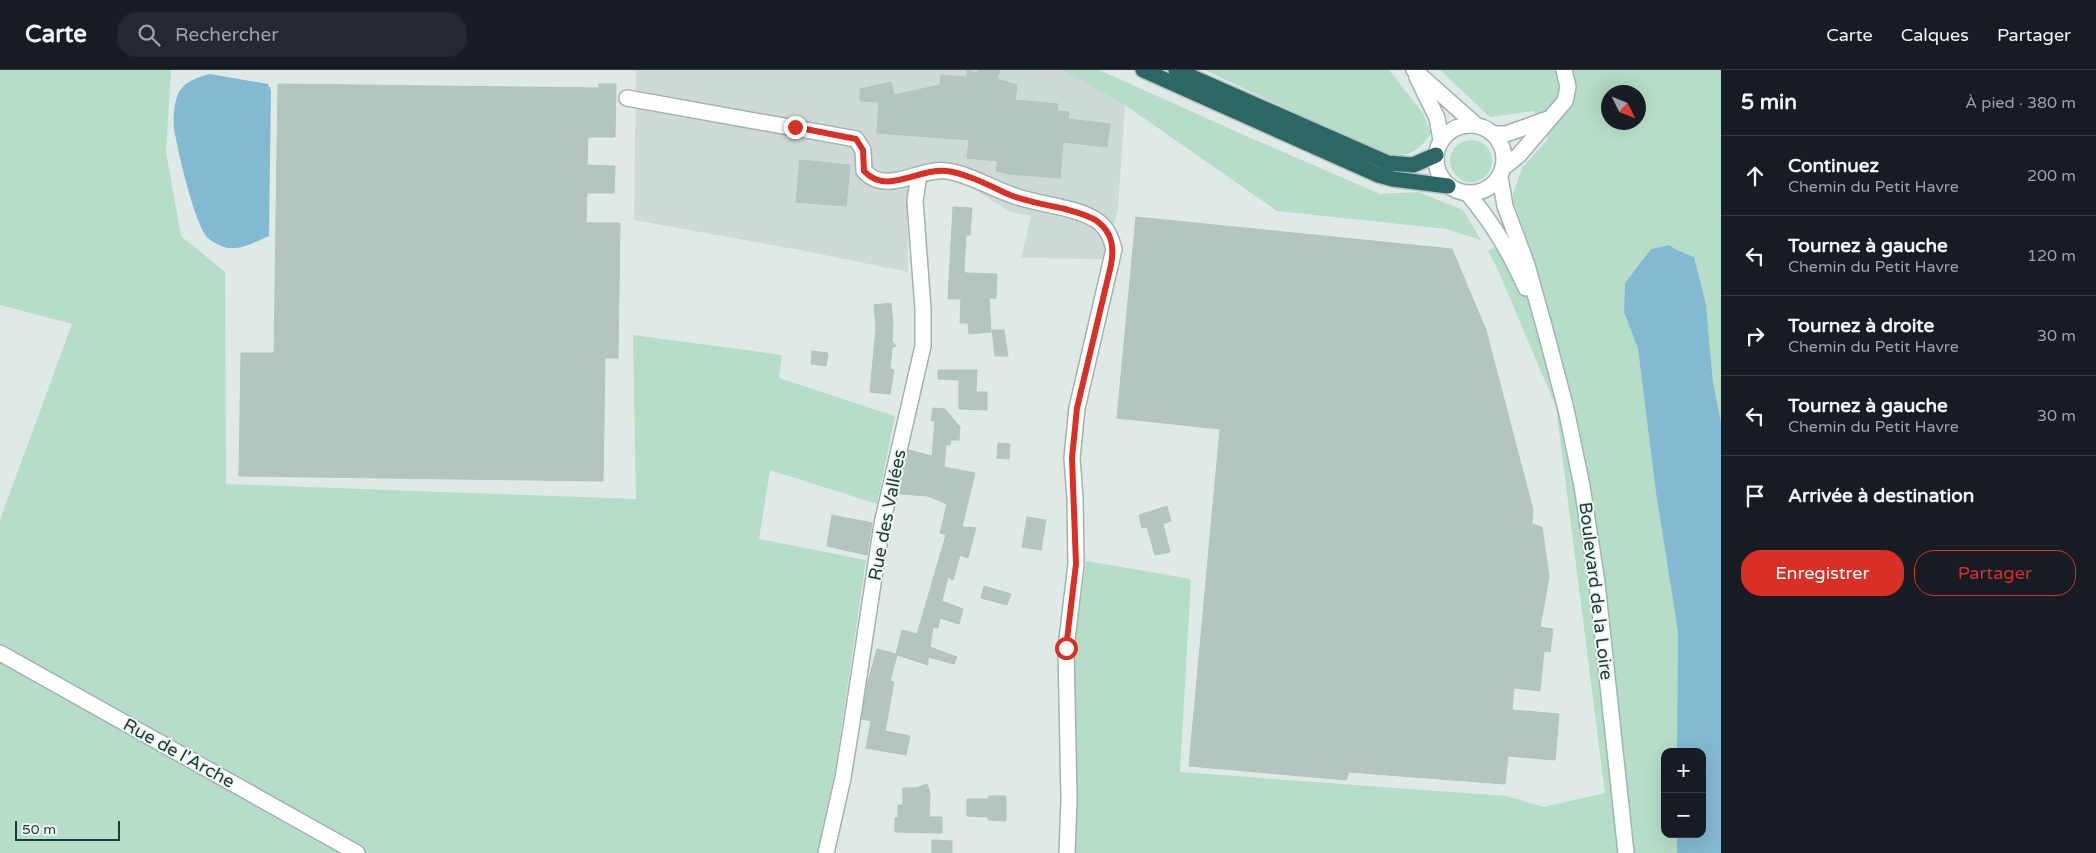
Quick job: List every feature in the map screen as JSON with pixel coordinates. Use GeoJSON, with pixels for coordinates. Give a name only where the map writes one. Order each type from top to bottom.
{"type":"FeatureCollection","features":[{"type":"Feature","properties":{"kind":"highway"},"geometry":{"type":"LineString","coordinates":[[1143,70],[1371,172],[1393,179],[1448,186]]}},
{"type":"Feature","properties":{"kind":"highway"},"geometry":{"type":"LineString","coordinates":[[1176,70],[1388,163],[1413,165],[1436,155]]}},
{"type":"Feature","properties":{"kind":"street"},"geometry":{"type":"LineString","coordinates":[[1414,70],[1437,118],[1441,140]]}},
{"type":"Feature","properties":{"kind":"street"},"geometry":{"type":"LineString","coordinates":[[1414,70],[1476,126],[1494,134],[1506,134],[1550,118]]}},
{"type":"Feature","properties":{"kind":"street"},"geometry":{"type":"LineString","coordinates":[[1476,126],[1466,125],[1448,133],[1441,140],[1436,155],[1438,172],[1448,186],[1457,192],[1468,194],[1486,190],[1519,155],[1565,101],[1568,87],[1564,70]]}},
{"type":"Feature","properties":{"kind":"street"},"geometry":{"type":"LineString","coordinates":[[627,98],[856,139],[863,150],[864,171],[879,182],[936,170],[950,171],[1013,196],[1080,213],[1096,220],[1112,239],[1114,249],[1077,408],[1072,458],[1076,564],[1066,648],[1069,799],[1067,853]]}},
{"type":"Feature","properties":{"kind":"street"},"geometry":{"type":"LineString","coordinates":[[1494,134],[1503,150],[1502,172]]}},
{"type":"Feature","properties":{"kind":"street","name":"Boulevard de la Loire"},"geometry":{"type":"LineString","coordinates":[[1502,172],[1505,206],[1527,265],[1546,333],[1566,408],[1584,496],[1597,583],[1626,853]]}},
{"type":"Feature","properties":{"kind":"street","name":"Rue des Vallées"},"geometry":{"type":"LineString","coordinates":[[826,853],[849,741],[882,524],[923,346],[923,309],[915,201],[919,175]]}},
{"type":"Feature","properties":{"kind":"street","name":"Boulevard de la Loire"},"geometry":{"type":"LineString","coordinates":[[1468,194],[1492,223],[1514,262],[1546,333]]}},
{"type":"Feature","properties":{"kind":"street","name":"Rue de l'Arche"},"geometry":{"type":"LineString","coordinates":[[0,653],[357,853]]}},
{"type":"Feature","properties":{"kind":"shaded area"},"geometry":{"type":"Polygon","coordinates":[[[636,70],[1062,70],[1125,105],[1118,209],[1105,259],[1021,258],[1031,216],[1010,212],[966,184],[936,177],[907,197],[908,272],[634,220],[636,70]]]}},
{"type":"Feature","properties":{"kind":"green space"},"geometry":{"type":"Polygon","coordinates":[[[0,70],[171,70],[166,152],[181,236],[225,272],[226,484],[636,499],[633,335],[782,355],[779,378],[895,416],[877,504],[770,470],[759,539],[866,560],[835,771],[818,853],[0,853],[0,520],[72,324],[0,305],[0,70]]]}},
{"type":"Feature","properties":{"kind":"green space"},"geometry":{"type":"Polygon","coordinates":[[[1062,70],[1099,70],[1380,194],[1418,192],[1463,210],[1481,240],[1447,229],[1277,211],[1125,105],[1062,70]]]}},
{"type":"Feature","properties":{"kind":"green space"},"geometry":{"type":"Polygon","coordinates":[[[1205,70],[1389,70],[1423,113],[1431,133],[1412,152],[1400,155],[1385,155],[1205,70]]]}},
{"type":"Feature","properties":{"kind":"green space"},"geometry":{"type":"Polygon","coordinates":[[[1440,70],[1721,70],[1721,421],[1713,383],[1706,304],[1694,257],[1669,245],[1651,249],[1625,283],[1624,312],[1638,349],[1656,493],[1678,632],[1677,748],[1661,748],[1661,838],[1677,838],[1677,853],[1075,853],[1074,648],[1086,561],[1191,579],[1180,772],[1506,796],[1544,807],[1605,793],[1556,407],[1498,270],[1488,251],[1524,231],[1512,197],[1522,168],[1548,139],[1534,111],[1490,117],[1440,70]]]}},
{"type":"Feature","properties":{"kind":"green space"},"geometry":{"type":"Polygon","coordinates":[[[1471,140],[1486,146],[1492,161],[1486,176],[1471,182],[1456,176],[1450,161],[1456,146],[1471,140]]]}},
{"type":"Feature","properties":{"kind":"water"},"geometry":{"type":"Polygon","coordinates":[[[210,74],[268,84],[271,90],[269,236],[252,244],[234,248],[221,246],[209,239],[203,231],[187,186],[174,128],[174,108],[179,92],[190,81],[210,74]]]}},
{"type":"Feature","properties":{"kind":"water"},"geometry":{"type":"Polygon","coordinates":[[[1669,245],[1694,257],[1706,304],[1713,383],[1721,421],[1721,853],[1677,853],[1677,838],[1706,838],[1706,748],[1677,748],[1678,632],[1656,493],[1638,349],[1624,312],[1625,283],[1651,249],[1669,245]]]}},
{"type":"Feature","properties":{"kind":"building"},"geometry":{"type":"Polygon","coordinates":[[[967,70],[977,73],[978,70],[1000,70],[997,79],[1017,85],[1015,100],[1058,104],[1057,111],[1069,112],[1068,119],[1110,124],[1107,147],[1063,142],[1060,178],[1009,174],[996,171],[998,161],[967,158],[969,140],[877,133],[879,102],[860,101],[860,89],[891,82],[894,95],[940,85],[941,75],[966,77],[967,70]]]}},
{"type":"Feature","properties":{"kind":"building"},"geometry":{"type":"Polygon","coordinates":[[[278,84],[599,88],[599,84],[616,84],[615,137],[588,137],[587,165],[615,166],[614,193],[587,193],[586,223],[620,223],[618,358],[605,358],[603,481],[239,476],[241,353],[274,353],[278,84]]]}},
{"type":"Feature","properties":{"kind":"building"},"geometry":{"type":"Polygon","coordinates":[[[800,160],[850,165],[846,206],[796,202],[800,160]]]}},
{"type":"Feature","properties":{"kind":"building"},"geometry":{"type":"Polygon","coordinates":[[[953,207],[972,208],[970,235],[966,235],[964,271],[966,273],[997,274],[996,298],[989,298],[991,332],[969,334],[968,323],[960,323],[961,299],[948,299],[953,207]]]}},
{"type":"Feature","properties":{"kind":"building"},"geometry":{"type":"Polygon","coordinates":[[[1136,217],[1452,249],[1486,330],[1533,510],[1532,524],[1542,527],[1549,577],[1540,627],[1553,629],[1550,652],[1544,651],[1540,691],[1514,688],[1512,710],[1559,714],[1555,760],[1508,756],[1505,784],[1349,772],[1346,780],[1189,766],[1220,429],[1117,418],[1136,217]]]}},
{"type":"Feature","properties":{"kind":"building"},"geometry":{"type":"Polygon","coordinates":[[[891,303],[892,341],[896,346],[892,348],[890,369],[894,370],[890,394],[870,392],[876,328],[874,305],[891,303]]]}},
{"type":"Feature","properties":{"kind":"building"},"geometry":{"type":"Polygon","coordinates":[[[992,330],[1004,330],[1008,356],[995,356],[992,330]]]}},
{"type":"Feature","properties":{"kind":"building"},"geometry":{"type":"Polygon","coordinates":[[[812,351],[828,353],[826,366],[811,364],[812,351]]]}},
{"type":"Feature","properties":{"kind":"building"},"geometry":{"type":"Polygon","coordinates":[[[938,370],[977,370],[976,392],[987,392],[987,410],[959,409],[959,380],[938,379],[938,370]]]}},
{"type":"Feature","properties":{"kind":"building"},"geometry":{"type":"Polygon","coordinates":[[[933,408],[945,409],[960,427],[959,440],[951,440],[950,445],[946,445],[944,467],[975,473],[962,527],[976,528],[968,558],[960,555],[953,580],[948,577],[942,601],[963,609],[959,624],[940,618],[938,628],[933,627],[930,647],[957,657],[954,664],[928,657],[928,665],[897,655],[890,681],[894,682],[885,731],[910,736],[906,755],[866,748],[871,721],[862,719],[867,685],[877,649],[896,654],[902,630],[917,634],[946,535],[940,533],[947,504],[928,496],[899,494],[909,450],[932,456],[935,421],[931,421],[933,408]]]}},
{"type":"Feature","properties":{"kind":"building"},"geometry":{"type":"Polygon","coordinates":[[[998,443],[1010,444],[1009,459],[997,458],[998,443]]]}},
{"type":"Feature","properties":{"kind":"building"},"geometry":{"type":"Polygon","coordinates":[[[1167,506],[1171,521],[1163,524],[1170,552],[1155,555],[1147,527],[1142,528],[1139,515],[1167,506]]]}},
{"type":"Feature","properties":{"kind":"building"},"geometry":{"type":"Polygon","coordinates":[[[832,515],[872,523],[867,555],[827,546],[832,515]]]}},
{"type":"Feature","properties":{"kind":"building"},"geometry":{"type":"Polygon","coordinates":[[[1027,517],[1046,520],[1041,550],[1022,547],[1027,517]]]}},
{"type":"Feature","properties":{"kind":"building"},"geometry":{"type":"Polygon","coordinates":[[[984,586],[1011,594],[1007,605],[981,598],[984,586]]]}},
{"type":"Feature","properties":{"kind":"building"},"geometry":{"type":"Polygon","coordinates":[[[927,784],[930,793],[929,817],[942,817],[942,833],[895,832],[895,818],[898,818],[898,805],[903,805],[903,788],[916,788],[927,784]]]}},
{"type":"Feature","properties":{"kind":"building"},"geometry":{"type":"Polygon","coordinates":[[[989,796],[1006,796],[1006,821],[988,820],[988,817],[967,816],[967,799],[988,799],[989,796]]]}},
{"type":"Feature","properties":{"kind":"building"},"geometry":{"type":"Polygon","coordinates":[[[932,840],[952,841],[952,853],[932,853],[932,840]]]}},
{"type":"Feature","properties":{"kind":"route"},"geometry":{"type":"LineString","coordinates":[[795,127],[856,139],[861,144],[863,150],[864,171],[879,182],[936,170],[950,171],[1013,196],[1080,213],[1096,220],[1112,239],[1114,249],[1111,265],[1077,408],[1072,458],[1076,564],[1066,648]]}}]}
